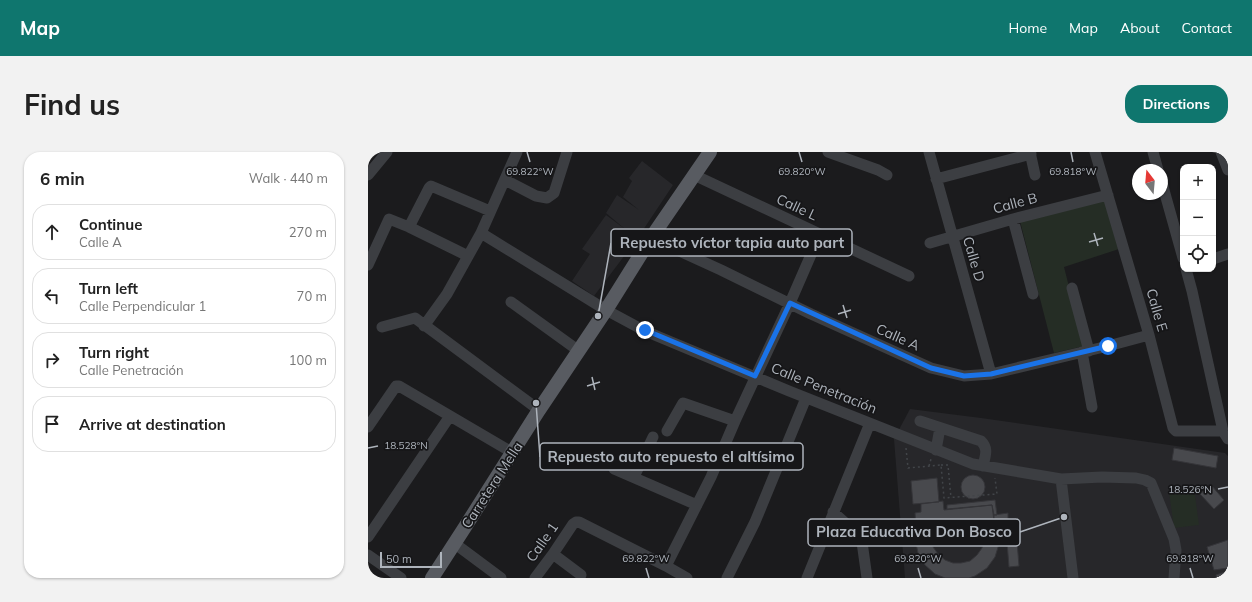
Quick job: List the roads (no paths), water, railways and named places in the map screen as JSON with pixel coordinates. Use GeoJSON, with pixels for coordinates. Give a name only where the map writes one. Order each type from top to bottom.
{"type":"FeatureCollection","features":[{"type":"Feature","properties":{"kind":"main road","name":"Carretera Mella"},"geometry":{"type":"LineString","coordinates":[[432,578],[539,410],[606,310],[650,238],[710,152]]}},
{"type":"Feature","properties":{"kind":"street"},"geometry":{"type":"LineString","coordinates":[[368,175],[387,152]]}},
{"type":"Feature","properties":{"kind":"street"},"geometry":{"type":"LineString","coordinates":[[424,326],[447,294],[468,256],[517,152]]}},
{"type":"Feature","properties":{"kind":"street"},"geometry":{"type":"LineString","coordinates":[[505,180],[536,196],[547,198],[554,193],[567,152]]}},
{"type":"Feature","properties":{"kind":"street"},"geometry":{"type":"LineString","coordinates":[[828,152],[878,170],[887,175]]}},
{"type":"Feature","properties":{"kind":"street","name":"Calle D"},"geometry":{"type":"LineString","coordinates":[[929,152],[991,374]]}},
{"type":"Feature","properties":{"kind":"street","name":"Calle E"},"geometry":{"type":"LineString","coordinates":[[1095,152],[1149,335],[1172,428],[1176,431],[1225,435]]}},
{"type":"Feature","properties":{"kind":"street"},"geometry":{"type":"LineString","coordinates":[[1153,152],[1156,164]]}},
{"type":"Feature","properties":{"kind":"street"},"geometry":{"type":"LineString","coordinates":[[1222,152],[1228,170]]}},
{"type":"Feature","properties":{"kind":"street"},"geometry":{"type":"LineString","coordinates":[[936,179],[1030,153],[1035,175]]}},
{"type":"Feature","properties":{"kind":"street","name":"Calle L"},"geometry":{"type":"LineString","coordinates":[[694,175],[909,276]]}},
{"type":"Feature","properties":{"kind":"street"},"geometry":{"type":"LineString","coordinates":[[409,227],[431,186],[490,211]]}},
{"type":"Feature","properties":{"kind":"street","name":"Calle B"},"geometry":{"type":"LineString","coordinates":[[930,243],[1013,219],[1108,195]]}},
{"type":"Feature","properties":{"kind":"street"},"geometry":{"type":"LineString","coordinates":[[1167,200],[1180,247]]}},
{"type":"Feature","properties":{"kind":"street"},"geometry":{"type":"LineString","coordinates":[[368,264],[388,220],[391,219],[468,256]]}},
{"type":"Feature","properties":{"kind":"street"},"geometry":{"type":"LineString","coordinates":[[1013,219],[1033,294]]}},
{"type":"Feature","properties":{"kind":"street","name":"Calle Penetración"},"geometry":{"type":"LineString","coordinates":[[480,233],[606,310],[645,330],[806,398],[973,464],[1061,480],[1102,477],[1136,478],[1145,480],[1151,484],[1174,539],[1176,550],[1174,578]]}},
{"type":"Feature","properties":{"kind":"street"},"geometry":{"type":"LineString","coordinates":[[687,578],[671,572],[697,505],[820,234]]}},
{"type":"Feature","properties":{"kind":"street","name":"Calle A"},"geometry":{"type":"LineString","coordinates":[[650,238],[931,368],[964,376],[991,374],[1149,335]]}},
{"type":"Feature","properties":{"kind":"street"},"geometry":{"type":"LineString","coordinates":[[1216,258],[1228,254]]}},
{"type":"Feature","properties":{"kind":"street"},"geometry":{"type":"LineString","coordinates":[[1187,272],[1225,435]]}},
{"type":"Feature","properties":{"kind":"street"},"geometry":{"type":"LineString","coordinates":[[1072,288],[1085,352],[1092,407]]}},
{"type":"Feature","properties":{"kind":"street"},"geometry":{"type":"LineString","coordinates":[[511,302],[579,351]]}},
{"type":"Feature","properties":{"kind":"street"},"geometry":{"type":"LineString","coordinates":[[382,327],[413,318],[417,319],[424,326],[539,410]]}},
{"type":"Feature","properties":{"kind":"street"},"geometry":{"type":"LineString","coordinates":[[368,427],[396,386],[399,386],[513,452]]}},
{"type":"Feature","properties":{"kind":"street"},"geometry":{"type":"LineString","coordinates":[[727,578],[755,522],[806,398]]}},
{"type":"Feature","properties":{"kind":"street"},"geometry":{"type":"LineString","coordinates":[[668,431],[681,404],[685,403],[735,421]]}},
{"type":"Feature","properties":{"kind":"street"},"geometry":{"type":"LineString","coordinates":[[368,537],[450,416]]}},
{"type":"Feature","properties":{"kind":"street"},"geometry":{"type":"LineString","coordinates":[[920,421],[981,441],[987,450],[983,466]]}},
{"type":"Feature","properties":{"kind":"street"},"geometry":{"type":"LineString","coordinates":[[807,578],[870,424]]}},
{"type":"Feature","properties":{"kind":"street"},"geometry":{"type":"LineString","coordinates":[[936,450],[940,428]]}},
{"type":"Feature","properties":{"kind":"street"},"geometry":{"type":"LineString","coordinates":[[634,477],[653,437]]}},
{"type":"Feature","properties":{"kind":"street"},"geometry":{"type":"LineString","coordinates":[[614,469],[697,505]]}},
{"type":"Feature","properties":{"kind":"street"},"geometry":{"type":"LineString","coordinates":[[1061,480],[1073,578]]}},
{"type":"Feature","properties":{"kind":"street"},"geometry":{"type":"LineString","coordinates":[[834,512],[850,527],[862,542],[867,578]]}},
{"type":"Feature","properties":{"kind":"street","name":"Calle 1"},"geometry":{"type":"LineString","coordinates":[[535,578],[573,524],[576,522],[579,522],[671,572]]}},
{"type":"Feature","properties":{"kind":"street"},"geometry":{"type":"LineString","coordinates":[[454,543],[501,578]]}},
{"type":"Feature","properties":{"kind":"street"},"geometry":{"type":"LineString","coordinates":[[553,554],[581,575]]}},
{"type":"Feature","properties":{"kind":"street"},"geometry":{"type":"LineString","coordinates":[[368,555],[401,578]]}},
{"type":"Feature","properties":{"kind":"place","name":"Repuesto víctor tapia auto part"},"geometry":{"type":"Point","coordinates":[598,316]}},
{"type":"Feature","properties":{"kind":"place","name":"Repuesto auto repuesto el altísimo"},"geometry":{"type":"Point","coordinates":[536,403]}},
{"type":"Feature","properties":{"kind":"place","name":"Plaza Educativa Don Bosco"},"geometry":{"type":"Point","coordinates":[1064,517]}}]}
